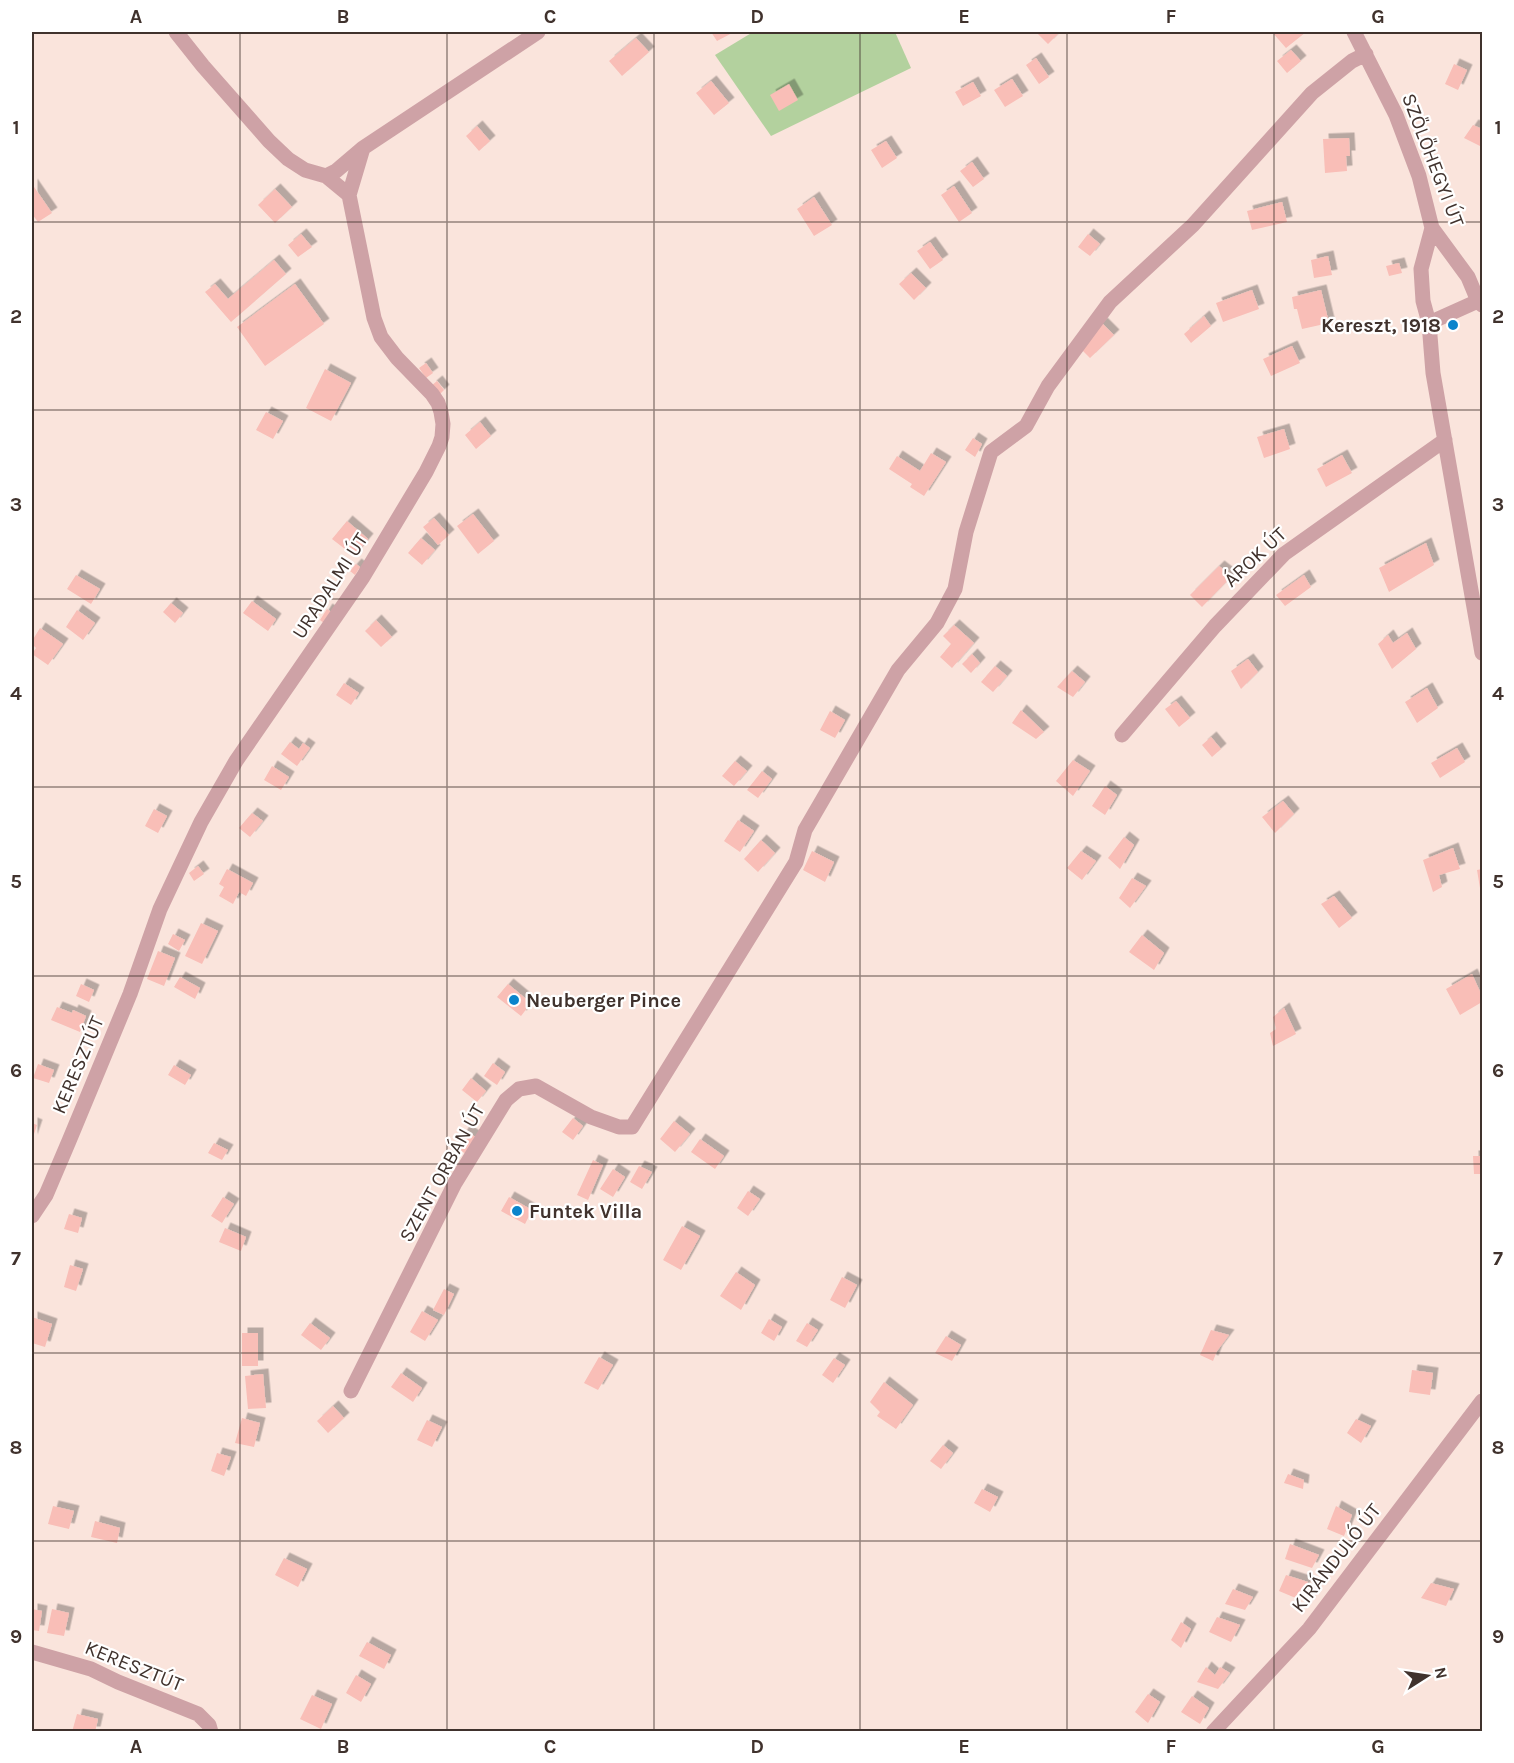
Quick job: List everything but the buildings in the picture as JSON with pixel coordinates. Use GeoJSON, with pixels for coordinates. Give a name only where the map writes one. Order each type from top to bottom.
{"type":"FeatureCollection","features":[{"type":"Feature","properties":{"kind":"street"},"geometry":{"type":"LineString","coordinates":[[176,32],[203,66],[282,153],[297,166],[326,176],[349,195],[363,148]]}},
{"type":"Feature","properties":{"kind":"street"},"geometry":{"type":"LineString","coordinates":[[326,176],[336,171],[363,148],[538,32]]}},
{"type":"Feature","properties":{"kind":"street","name":"SZŐLŐHEGYI ÚT"},"geometry":{"type":"LineString","coordinates":[[1354,32],[1396,115],[1419,176],[1432,228],[1468,277],[1480,303]]}},
{"type":"Feature","properties":{"kind":"street","name":"SZENT ORBÁN ÚT"},"geometry":{"type":"LineString","coordinates":[[351,1391],[455,1183],[506,1100],[519,1089],[536,1086],[591,1117],[619,1127],[633,1127],[796,862],[805,830],[898,670],[937,623],[955,589],[966,532],[992,452],[1026,426],[1048,386],[1110,302],[1193,225],[1312,93],[1352,61],[1366,54]]}},
{"type":"Feature","properties":{"kind":"street","name":"URADALMI ÚT"},"geometry":{"type":"LineString","coordinates":[[130,993],[160,909],[206,812],[236,762],[363,577],[435,457],[442,437],[441,412],[438,403],[396,358],[381,337],[374,318],[349,195]]}},
{"type":"Feature","properties":{"kind":"street"},"geometry":{"type":"LineString","coordinates":[[1432,228],[1421,269],[1423,301],[1429,323],[1433,373],[1482,653]]}},
{"type":"Feature","properties":{"kind":"street"},"geometry":{"type":"LineString","coordinates":[[1429,323],[1480,303]]}},
{"type":"Feature","properties":{"kind":"street","name":"ÁROK ÚT"},"geometry":{"type":"LineString","coordinates":[[1122,735],[1215,626],[1284,554],[1445,440]]}},
{"type":"Feature","properties":{"kind":"street","name":"KERESZTÚT"},"geometry":{"type":"LineString","coordinates":[[32,1216],[46,1195],[130,993]]}},
{"type":"Feature","properties":{"kind":"street","name":"KIRÁNDULÓ ÚT"},"geometry":{"type":"LineString","coordinates":[[1213,1731],[1308,1629],[1482,1401]]}},
{"type":"Feature","properties":{"kind":"street","name":"KERESZTÚT"},"geometry":{"type":"LineString","coordinates":[[32,1652],[92,1669],[118,1682],[198,1714],[209,1725],[211,1731]]}},
{"type":"Feature","properties":{"kind":"green space"},"geometry":{"type":"Polygon","coordinates":[[[753,32],[895,32],[911,68],[771,136],[715,55],[753,32]]]}},
{"type":"Feature","properties":{"kind":"place","name":"Kereszt, 1918"},"geometry":{"type":"Point","coordinates":[1453,325]}},
{"type":"Feature","properties":{"kind":"place","name":"Neuberger Pince"},"geometry":{"type":"Point","coordinates":[514,1000]}},
{"type":"Feature","properties":{"kind":"place","name":"Funtek Villa"},"geometry":{"type":"Point","coordinates":[517,1211]}}]}
